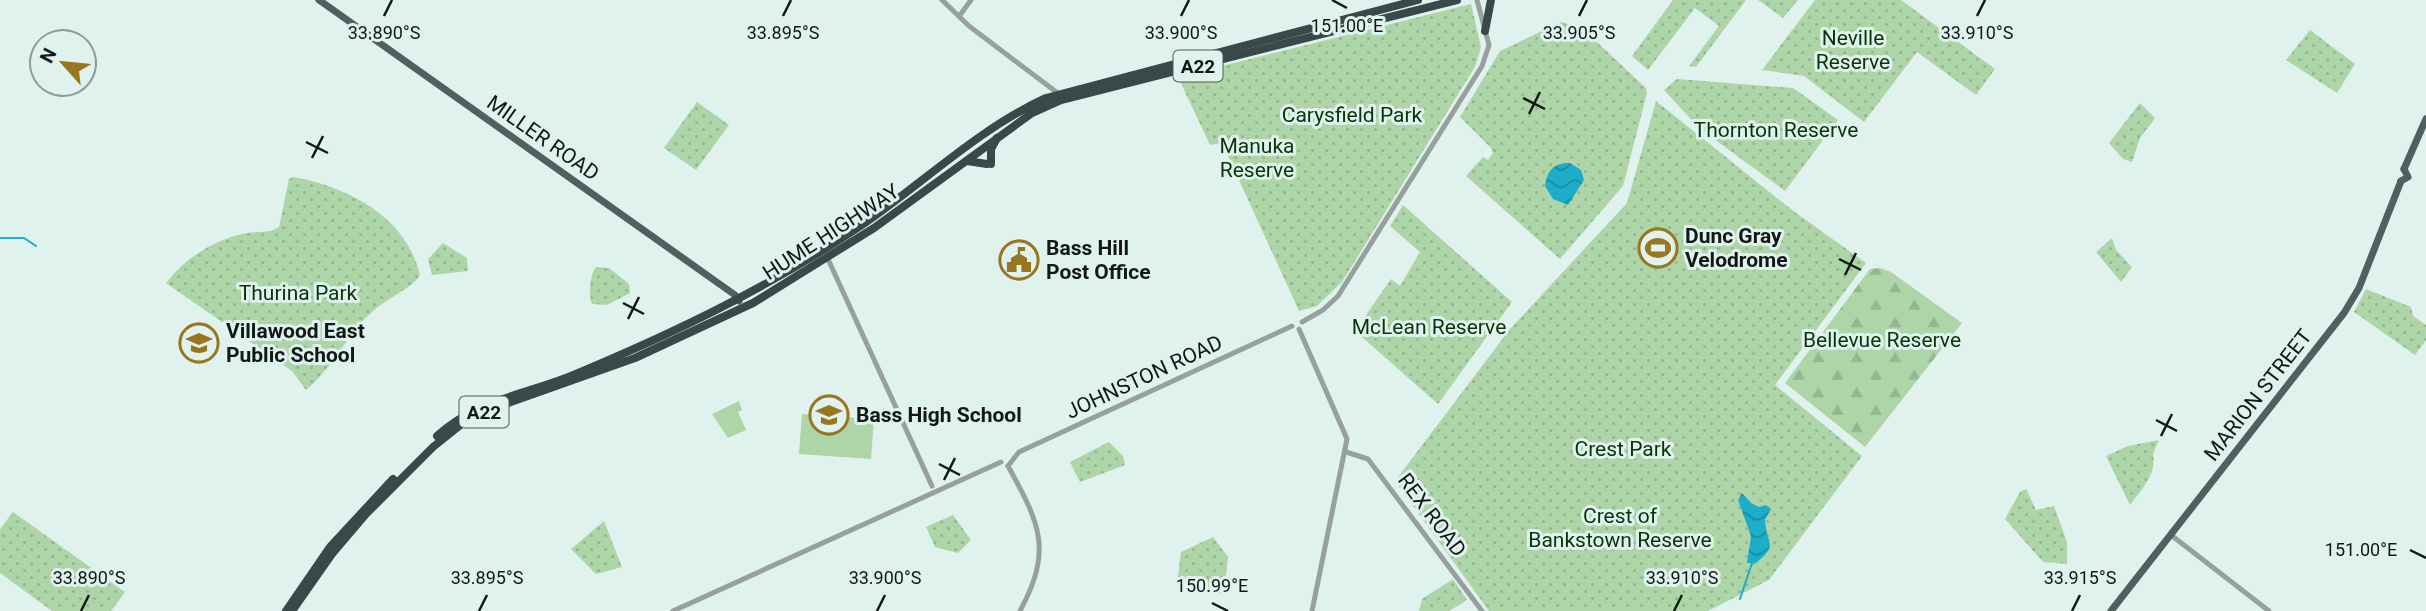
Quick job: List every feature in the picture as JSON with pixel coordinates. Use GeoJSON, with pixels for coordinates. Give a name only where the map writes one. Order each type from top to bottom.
{"type":"FeatureCollection","features":[{"type":"Feature","properties":{"kind":"highway","name":"HUME HIGHWAY"},"geometry":{"type":"LineString","coordinates":[[826,253],[1007,118],[1059,97],[1418,0]]}},
{"type":"Feature","properties":{"kind":"highway","name":"HUME HIGHWAY"},"geometry":{"type":"LineString","coordinates":[[292,611],[332,554],[366,514],[433,447],[463,423],[488,410],[635,359],[741,305],[882,222],[1020,120],[1059,97],[1457,0]]}},
{"type":"Feature","properties":{"kind":"highway"},"geometry":{"type":"LineString","coordinates":[[1485,31],[1491,0]]}},
{"type":"Feature","properties":{"kind":"highway"},"geometry":{"type":"LineString","coordinates":[[964,161],[989,164],[991,149],[998,136]]}},
{"type":"Feature","properties":{"kind":"highway","name":"HUME HIGHWAY"},"geometry":{"type":"LineString","coordinates":[[286,611],[346,528],[460,417],[485,404],[566,378],[741,305]]}},
{"type":"Feature","properties":{"kind":"main road","name":"MILLER ROAD"},"geometry":{"type":"LineString","coordinates":[[319,0],[741,305]]}},
{"type":"Feature","properties":{"kind":"main road","name":"MARION STREET"},"geometry":{"type":"LineString","coordinates":[[2111,611],[2344,313],[2362,280],[2400,181],[2397,173],[2404,169],[2426,119]]}},
{"type":"Feature","properties":{"kind":"street"},"geometry":{"type":"LineString","coordinates":[[942,0],[969,26],[1059,97]]}},
{"type":"Feature","properties":{"kind":"street"},"geometry":{"type":"LineString","coordinates":[[960,15],[971,0]]}},
{"type":"Feature","properties":{"kind":"street"},"geometry":{"type":"LineString","coordinates":[[1299,329],[1302,322],[1327,308],[1344,288],[1482,66],[1489,45],[1477,0]]}},
{"type":"Feature","properties":{"kind":"street"},"geometry":{"type":"LineString","coordinates":[[673,611],[934,489],[826,253]]}},
{"type":"Feature","properties":{"kind":"street","name":"JOHNSTON ROAD"},"geometry":{"type":"LineString","coordinates":[[934,489],[1001,462],[1005,456],[1009,463],[1018,452],[1292,326],[1295,319],[1302,322]]}},
{"type":"Feature","properties":{"kind":"street"},"geometry":{"type":"LineString","coordinates":[[1292,326],[1299,329],[1347,434],[1346,452],[1312,611]]}},
{"type":"Feature","properties":{"kind":"street","name":"REX ROAD"},"geometry":{"type":"LineString","coordinates":[[1346,452],[1368,459],[1482,611]]}},
{"type":"Feature","properties":{"kind":"street"},"geometry":{"type":"LineString","coordinates":[[1009,463],[1035,524],[1040,547],[1038,574],[1020,611]]}},
{"type":"Feature","properties":{"kind":"street"},"geometry":{"type":"LineString","coordinates":[[2171,535],[2269,611]]}},
{"type":"Feature","properties":{"kind":"green space"},"geometry":{"type":"Polygon","coordinates":[[[1673,0],[1746,0],[1696,67],[1689,66],[1719,26],[1695,8],[1648,70],[1632,56],[1673,0]]]}},
{"type":"Feature","properties":{"kind":"green space"},"geometry":{"type":"Polygon","coordinates":[[[1758,0],[1798,0],[1783,18],[1758,0]]]}},
{"type":"Feature","properties":{"kind":"green space","name":"Neville Reserve"},"geometry":{"type":"Polygon","coordinates":[[[1815,0],[1901,0],[1995,69],[1976,95],[1917,52],[1864,122],[1804,76],[1762,70],[1815,0]]]}},
{"type":"Feature","properties":{"kind":"green space","name":"Carysfield Park"},"geometry":{"type":"Polygon","coordinates":[[[1471,4],[1481,47],[1475,67],[1342,282],[1317,306],[1299,311],[1222,143],[1210,145],[1178,77],[1471,4]]]}},
{"type":"Feature","properties":{"kind":"green space"},"geometry":{"type":"Polygon","coordinates":[[[1561,22],[1582,28],[1646,88],[1647,93],[1623,186],[1560,259],[1466,176],[1483,157],[1488,160],[1493,153],[1460,117],[1500,51],[1561,22]]]}},
{"type":"Feature","properties":{"kind":"green space"},"geometry":{"type":"Polygon","coordinates":[[[2310,30],[2355,64],[2337,93],[2286,60],[2310,30]]]}},
{"type":"Feature","properties":{"kind":"green space","name":"Thornton Reserve"},"geometry":{"type":"Polygon","coordinates":[[[1677,79],[1793,88],[1838,120],[1785,191],[1699,128],[1664,90],[1677,79]]]}},
{"type":"Feature","properties":{"kind":"green space","name":"Crest Park"},"geometry":{"type":"Polygon","coordinates":[[[1656,101],[1792,210],[1866,263],[1775,385],[1862,456],[1769,580],[1708,611],[1489,611],[1395,481],[1510,329],[1627,203],[1656,101]]]}},
{"type":"Feature","properties":{"kind":"green space"},"geometry":{"type":"Polygon","coordinates":[[[697,102],[729,125],[696,170],[664,148],[697,102]]]}},
{"type":"Feature","properties":{"kind":"green space"},"geometry":{"type":"Polygon","coordinates":[[[2140,103],[2155,118],[2140,138],[2132,162],[2123,159],[2109,143],[2140,103]]]}},
{"type":"Feature","properties":{"kind":"green space","name":"Thurina Park"},"geometry":{"type":"Polygon","coordinates":[[[293,177],[334,188],[372,208],[402,236],[413,254],[420,275],[364,320],[324,372],[306,390],[292,371],[166,283],[182,265],[212,245],[234,236],[279,227],[289,179],[293,177]]]}},
{"type":"Feature","properties":{"kind":"green space","name":"McLean Reserve"},"geometry":{"type":"Polygon","coordinates":[[[1403,205],[1512,302],[1438,404],[1355,331],[1391,279],[1400,286],[1420,252],[1390,226],[1403,205]]]}},
{"type":"Feature","properties":{"kind":"green space"},"geometry":{"type":"Polygon","coordinates":[[[2112,238],[2116,250],[2132,267],[2121,282],[2096,252],[2112,238]]]}},
{"type":"Feature","properties":{"kind":"green space"},"geometry":{"type":"Polygon","coordinates":[[[443,243],[467,258],[468,271],[432,275],[428,259],[443,243]]]}},
{"type":"Feature","properties":{"kind":"green space"},"geometry":{"type":"Polygon","coordinates":[[[596,267],[609,268],[629,284],[630,293],[607,305],[592,304],[590,285],[596,267]]]}},
{"type":"Feature","properties":{"kind":"green space","name":"Bellevue Reserve"},"geometry":{"type":"Polygon","coordinates":[[[1880,268],[1891,272],[1962,323],[1865,447],[1785,383],[1870,269],[1880,268]]]}},
{"type":"Feature","properties":{"kind":"green space"},"geometry":{"type":"Polygon","coordinates":[[[2366,289],[2411,307],[2413,316],[2426,325],[2426,340],[2415,355],[2354,312],[2366,289]]]}},
{"type":"Feature","properties":{"kind":"green space"},"geometry":{"type":"Polygon","coordinates":[[[739,401],[742,410],[738,412],[746,430],[728,438],[712,414],[739,401]]]}},
{"type":"Feature","properties":{"kind":"green space"},"geometry":{"type":"Polygon","coordinates":[[[802,414],[874,419],[871,459],[799,454],[802,414]]]}},
{"type":"Feature","properties":{"kind":"green space"},"geometry":{"type":"Polygon","coordinates":[[[2159,440],[2153,454],[2151,475],[2130,505],[2106,456],[2128,446],[2159,440]]]}},
{"type":"Feature","properties":{"kind":"green space"},"geometry":{"type":"Polygon","coordinates":[[[1109,442],[1123,456],[1125,465],[1080,482],[1070,462],[1109,442]]]}},
{"type":"Feature","properties":{"kind":"green space"},"geometry":{"type":"Polygon","coordinates":[[[2026,489],[2036,510],[2054,506],[2067,542],[2067,564],[2043,562],[2005,519],[2020,492],[2026,489]]]}},
{"type":"Feature","properties":{"kind":"green space"},"geometry":{"type":"Polygon","coordinates":[[[13,512],[125,592],[111,611],[52,611],[0,573],[0,529],[13,512]]]}},
{"type":"Feature","properties":{"kind":"green space"},"geometry":{"type":"Polygon","coordinates":[[[953,515],[971,540],[958,553],[935,547],[926,527],[953,515]]]}},
{"type":"Feature","properties":{"kind":"green space"},"geometry":{"type":"Polygon","coordinates":[[[604,521],[622,567],[596,574],[571,549],[604,521]]]}},
{"type":"Feature","properties":{"kind":"green space"},"geometry":{"type":"Polygon","coordinates":[[[1213,537],[1228,557],[1224,595],[1177,584],[1181,552],[1213,537]]]}},
{"type":"Feature","properties":{"kind":"green space"},"geometry":{"type":"Polygon","coordinates":[[[1453,579],[1467,600],[1449,611],[1419,611],[1422,599],[1453,579]]]}},
{"type":"Feature","properties":{"kind":"water"},"geometry":{"type":"Polygon","coordinates":[[[1570,163],[1581,170],[1584,180],[1568,205],[1553,199],[1545,186],[1552,168],[1570,163]]]}},
{"type":"Feature","properties":{"kind":"water"},"geometry":{"type":"Polygon","coordinates":[[[1742,493],[1751,503],[1759,507],[1766,505],[1771,509],[1765,520],[1769,548],[1756,563],[1747,563],[1751,536],[1738,500],[1742,493]]]}},
{"type":"Feature","properties":{"kind":"waterway"},"geometry":{"type":"LineString","coordinates":[[0,238],[24,238],[36,246]]}},
{"type":"Feature","properties":{"kind":"waterway"},"geometry":{"type":"LineString","coordinates":[[1740,599],[1752,563]]}},
{"type":"Feature","properties":{"kind":"place","name":"Dunc Gray Velodrome"},"geometry":{"type":"Point","coordinates":[1658,248]}},
{"type":"Feature","properties":{"kind":"place","name":"Bass Hill Post Office"},"geometry":{"type":"Point","coordinates":[1019,260]}},
{"type":"Feature","properties":{"kind":"place","name":"Villawood East Public School"},"geometry":{"type":"Point","coordinates":[199,343]}},
{"type":"Feature","properties":{"kind":"place","name":"Bass High School"},"geometry":{"type":"Point","coordinates":[829,415]}},
{"type":"Feature","properties":{"kind":"park label","name":"Manuka Reserve"},"geometry":{"type":"Point","coordinates":[1257,158]}},
{"type":"Feature","properties":{"kind":"park label","name":"Crest of Bankstown Reserve"},"geometry":{"type":"Point","coordinates":[1620,528]}}]}
